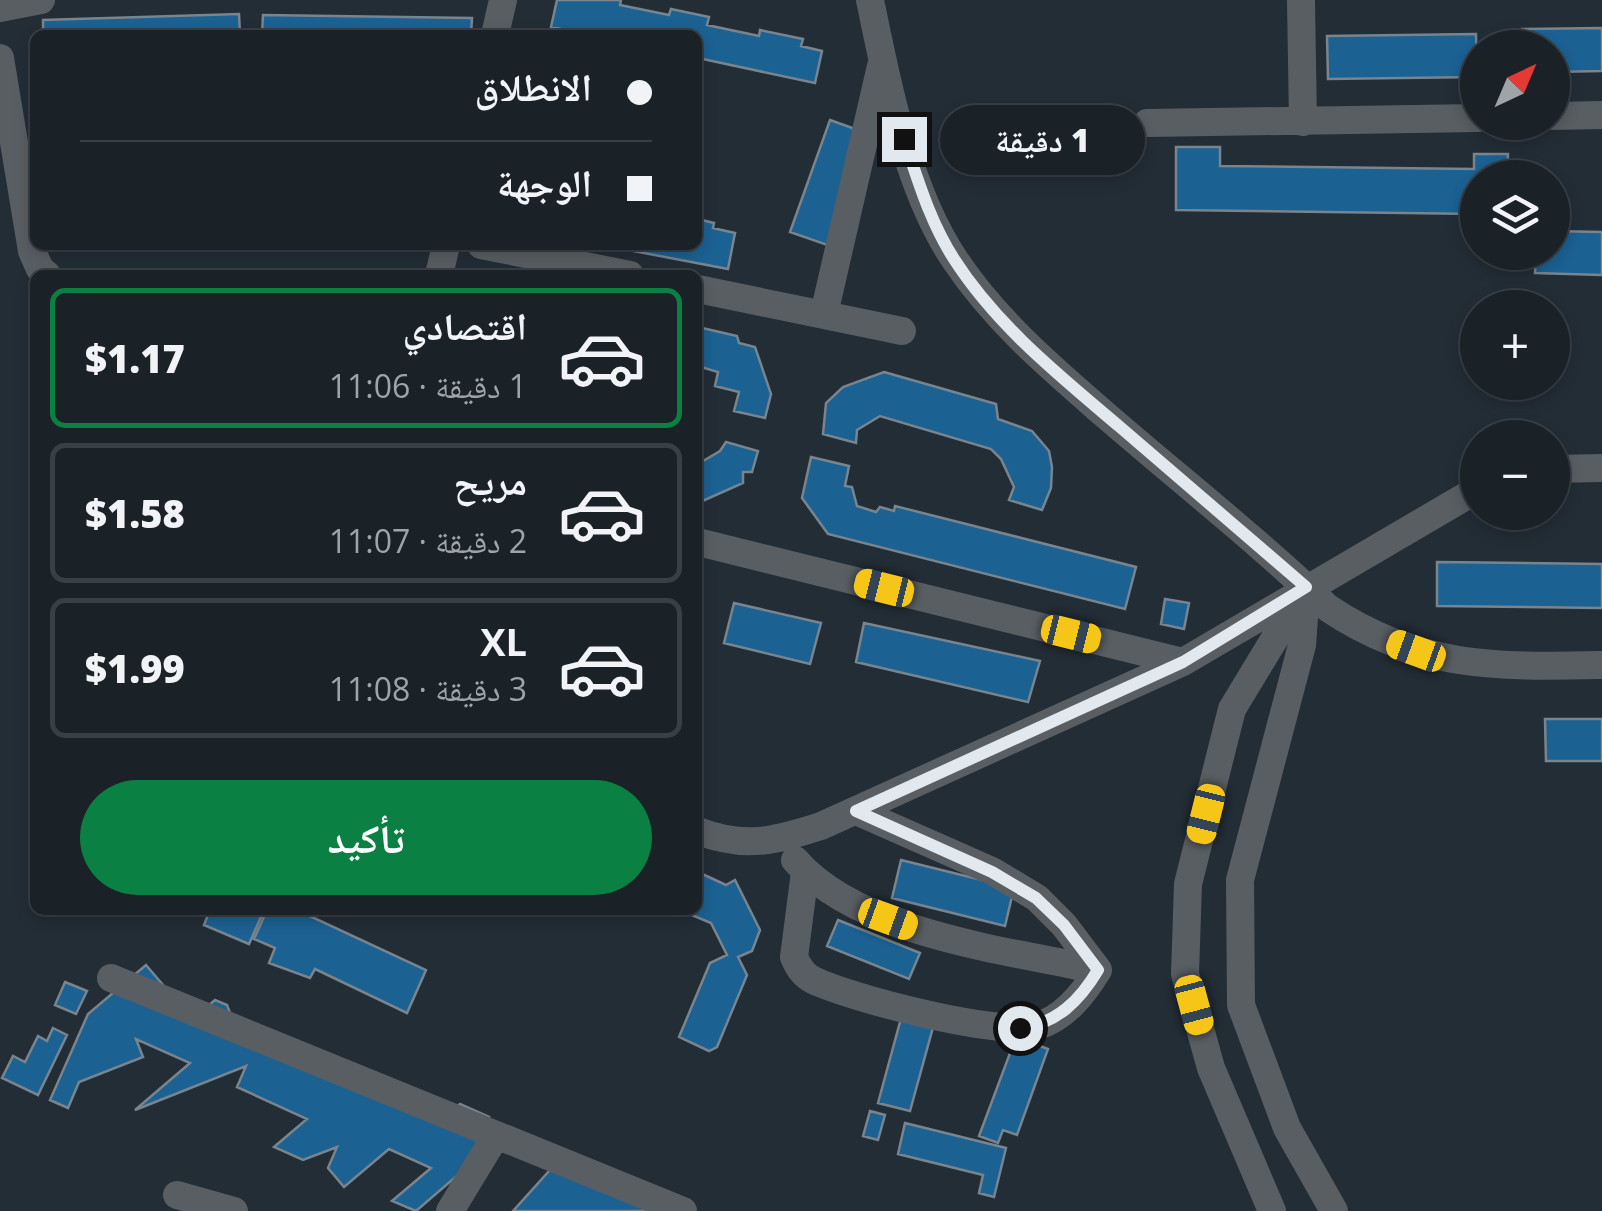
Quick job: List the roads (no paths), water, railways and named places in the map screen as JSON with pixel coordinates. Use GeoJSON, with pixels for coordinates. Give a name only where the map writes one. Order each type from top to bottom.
{"type":"FeatureCollection","features":[{"type":"Feature","properties":{"kind":"street"},"geometry":{"type":"LineString","coordinates":[[1,0],[0,10],[41,0]]}},
{"type":"Feature","properties":{"kind":"street"},"geometry":{"type":"LineString","coordinates":[[495,30],[503,0]]}},
{"type":"Feature","properties":{"kind":"street"},"geometry":{"type":"LineString","coordinates":[[870,0],[882,60],[925,203],[953,258],[992,310],[1046,364],[1349,622],[1436,658],[1508,667],[1602,665]]}},
{"type":"Feature","properties":{"kind":"street"},"geometry":{"type":"LineString","coordinates":[[1301,0],[1303,122]]}},
{"type":"Feature","properties":{"kind":"street"},"geometry":{"type":"LineString","coordinates":[[0,58],[30,239]]}},
{"type":"Feature","properties":{"kind":"street"},"geometry":{"type":"LineString","coordinates":[[824,314],[882,60]]}},
{"type":"Feature","properties":{"kind":"street"},"geometry":{"type":"LineString","coordinates":[[1570,116],[1602,115]]}},
{"type":"Feature","properties":{"kind":"street"},"geometry":{"type":"LineString","coordinates":[[1147,123],[1460,118]]}},
{"type":"Feature","properties":{"kind":"street"},"geometry":{"type":"LineString","coordinates":[[506,250],[605,270]]}},
{"type":"Feature","properties":{"kind":"street"},"geometry":{"type":"LineString","coordinates":[[702,289],[902,331]]}},
{"type":"Feature","properties":{"kind":"street"},"geometry":{"type":"LineString","coordinates":[[1570,468],[1602,468]]}},
{"type":"Feature","properties":{"kind":"street"},"geometry":{"type":"LineString","coordinates":[[702,832],[744,844],[778,840],[856,811],[1183,662],[1460,499]]}},
{"type":"Feature","properties":{"kind":"street"},"geometry":{"type":"LineString","coordinates":[[702,543],[1183,662]]}},
{"type":"Feature","properties":{"kind":"street"},"geometry":{"type":"LineString","coordinates":[[1272,1211],[1211,1068],[1185,974],[1188,884],[1232,709],[1306,587]]}},
{"type":"Feature","properties":{"kind":"street"},"geometry":{"type":"LineString","coordinates":[[1306,587],[1302,645],[1240,880],[1240,1006],[1286,1128],[1334,1211]]}},
{"type":"Feature","properties":{"kind":"street"},"geometry":{"type":"LineString","coordinates":[[856,811],[992,872],[1036,898],[1064,925],[1098,970]]}},
{"type":"Feature","properties":{"kind":"street"},"geometry":{"type":"LineString","coordinates":[[778,840],[805,872],[853,906],[922,931],[1098,970]]}},
{"type":"Feature","properties":{"kind":"street"},"geometry":{"type":"LineString","coordinates":[[805,872],[794,957],[809,979],[849,994],[966,1022],[1020,1028],[1039,1026],[1060,1014],[1086,990],[1098,970]]}},
{"type":"Feature","properties":{"kind":"street"},"geometry":{"type":"LineString","coordinates":[[111,978],[682,1211]]}},
{"type":"Feature","properties":{"kind":"street"},"geometry":{"type":"LineString","coordinates":[[450,1211],[495,1137]]}},
{"type":"Feature","properties":{"kind":"street"},"geometry":{"type":"LineString","coordinates":[[177,1195],[234,1211]]}}]}
